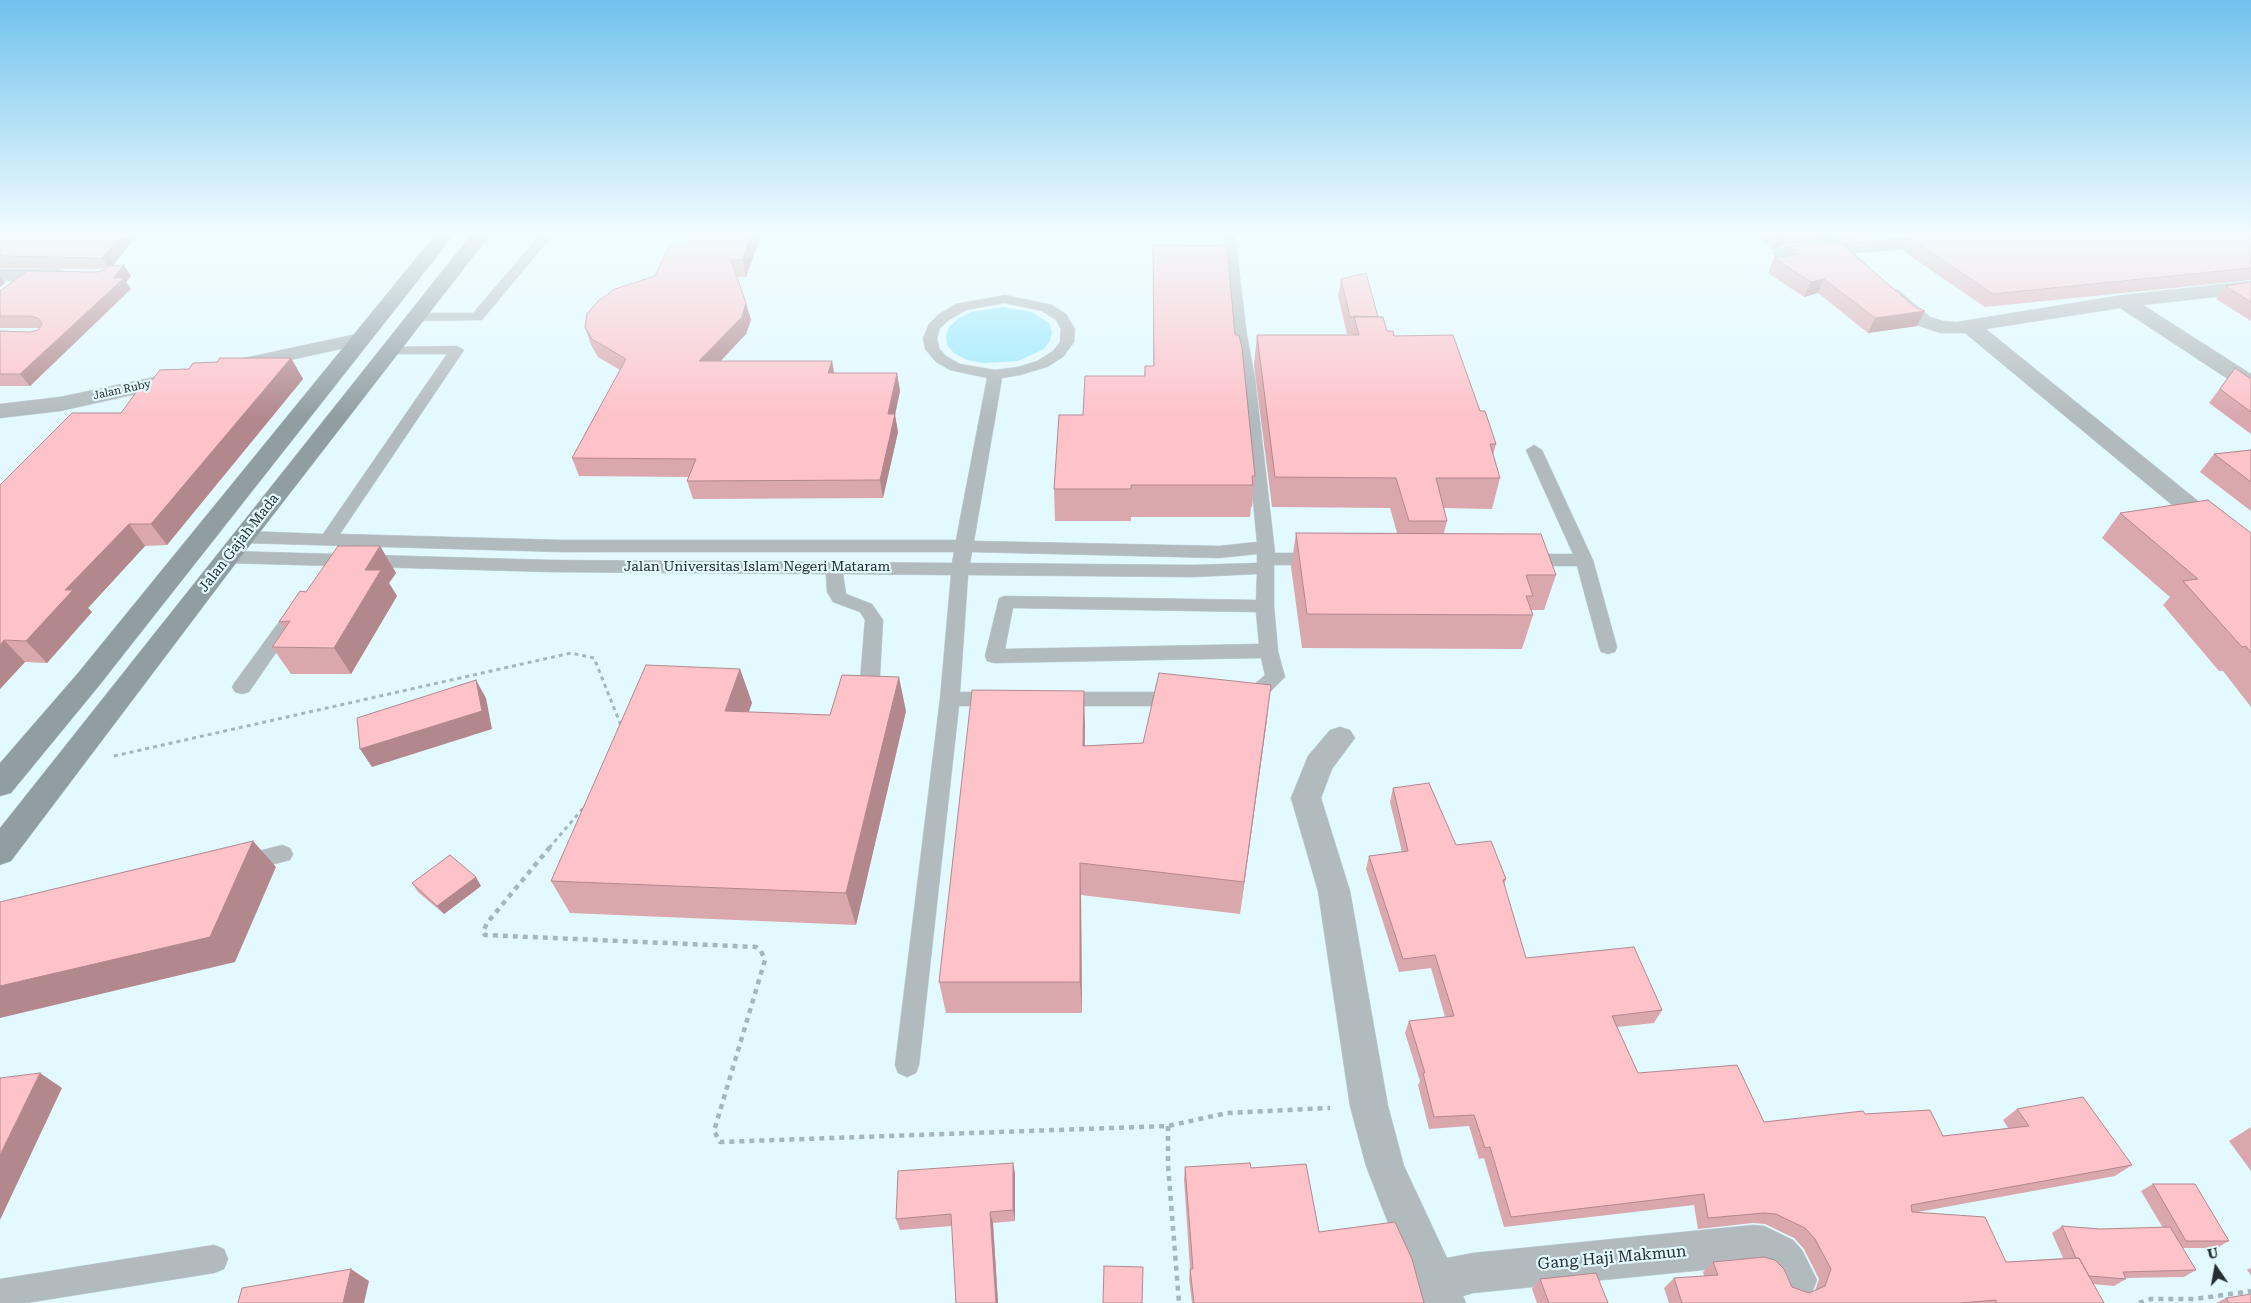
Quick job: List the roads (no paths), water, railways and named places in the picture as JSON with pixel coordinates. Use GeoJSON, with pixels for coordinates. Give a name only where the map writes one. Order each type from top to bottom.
{"type":"FeatureCollection","features":[{"type":"Feature","properties":{"kind":"main road"},"geometry":{"type":"LineString","coordinates":[[6,775],[88,680],[395,297]]}},
{"type":"Feature","properties":{"kind":"main road","name":"Jalan Gajah Mada"},"geometry":{"type":"LineString","coordinates":[[0,852],[227,556],[244,537],[430,297]]}},
{"type":"Feature","properties":{"kind":"main road"},"geometry":{"type":"LineString","coordinates":[[6,775],[65,767]]}},
{"type":"Feature","properties":{"kind":"street"},"geometry":{"type":"LineString","coordinates":[[1894,297],[1916,316],[1928,323],[1944,328],[1969,326],[2123,301],[2161,297]]}},
{"type":"Feature","properties":{"kind":"street"},"geometry":{"type":"LineString","coordinates":[[2123,301],[2251,384]]}},
{"type":"Feature","properties":{"kind":"street"},"geometry":{"type":"LineString","coordinates":[[1969,326],[2251,557]]}},
{"type":"Feature","properties":{"kind":"street","name":"Jalan Ruby"},"geometry":{"type":"LineString","coordinates":[[0,411],[60,404],[361,339]]}},
{"type":"Feature","properties":{"kind":"street"},"geometry":{"type":"LineString","coordinates":[[1340,738],[1319,764],[1306,798],[1334,891],[1368,1106],[1385,1166],[1404,1214],[1440,1292]]}},
{"type":"Feature","properties":{"kind":"street","name":"Gang Haji Makmun"},"geometry":{"type":"LineString","coordinates":[[1440,1292],[1492,1270],[1753,1245],[1764,1246],[1779,1254],[1788,1264],[1796,1280]]}},
{"type":"Feature","properties":{"kind":"lane"},"geometry":{"type":"LineString","coordinates":[[414,317],[477,317],[494,297]]}},
{"type":"Feature","properties":{"kind":"lane"},"geometry":{"type":"LineString","coordinates":[[1232,698],[1252,698],[1275,677],[1269,650],[1265,606],[1266,558],[1245,336],[1239,297]]}},
{"type":"Feature","properties":{"kind":"lane"},"geometry":{"type":"LineString","coordinates":[[1005,300],[1040,306],[1061,317],[1068,329],[1068,335],[1067,342],[1058,354],[1042,364],[1020,371],[995,374],[955,367],[941,359],[932,349],[930,338],[934,327],[944,317],[961,307],[982,302],[1005,300]]}},
{"type":"Feature","properties":{"kind":"lane"},"geometry":{"type":"LineString","coordinates":[[328,539],[457,350],[389,350]]}},
{"type":"Feature","properties":{"kind":"lane"},"geometry":{"type":"LineString","coordinates":[[907,1065],[950,699],[960,568],[966,546],[995,374]]}},
{"type":"Feature","properties":{"kind":"lane"},"geometry":{"type":"LineString","coordinates":[[1534,450],[1584,560],[1608,646]]}},
{"type":"Feature","properties":{"kind":"lane","name":"Jalan Universitas Islam Negeri Mataram"},"geometry":{"type":"LineString","coordinates":[[244,537],[562,546],[966,546],[1219,552],[1266,558]]}},
{"type":"Feature","properties":{"kind":"lane","name":"Jalan Universitas Islam Negeri Mataram"},"geometry":{"type":"LineString","coordinates":[[227,556],[551,566],[1193,571],[1266,558]]}},
{"type":"Feature","properties":{"kind":"lane"},"geometry":{"type":"LineString","coordinates":[[1266,558],[1336,559]]}},
{"type":"Feature","properties":{"kind":"lane"},"geometry":{"type":"LineString","coordinates":[[324,575],[336,559]]}},
{"type":"Feature","properties":{"kind":"lane"},"geometry":{"type":"LineString","coordinates":[[1504,560],[1584,560]]}},
{"type":"Feature","properties":{"kind":"lane"},"geometry":{"type":"LineString","coordinates":[[834,568],[836,592],[839,598],[866,608],[874,620],[869,693]]}},
{"type":"Feature","properties":{"kind":"lane"},"geometry":{"type":"LineString","coordinates":[[242,687],[312,590]]}},
{"type":"Feature","properties":{"kind":"lane"},"geometry":{"type":"LineString","coordinates":[[1265,606],[1005,602],[994,656],[1269,650]]}},
{"type":"Feature","properties":{"kind":"lane"},"geometry":{"type":"LineString","coordinates":[[950,699],[1193,699]]}},
{"type":"Feature","properties":{"kind":"lane"},"geometry":{"type":"LineString","coordinates":[[224,868],[282,854]]}},
{"type":"Feature","properties":{"kind":"lane"},"geometry":{"type":"LineString","coordinates":[[0,1293],[214,1259]]}}]}
